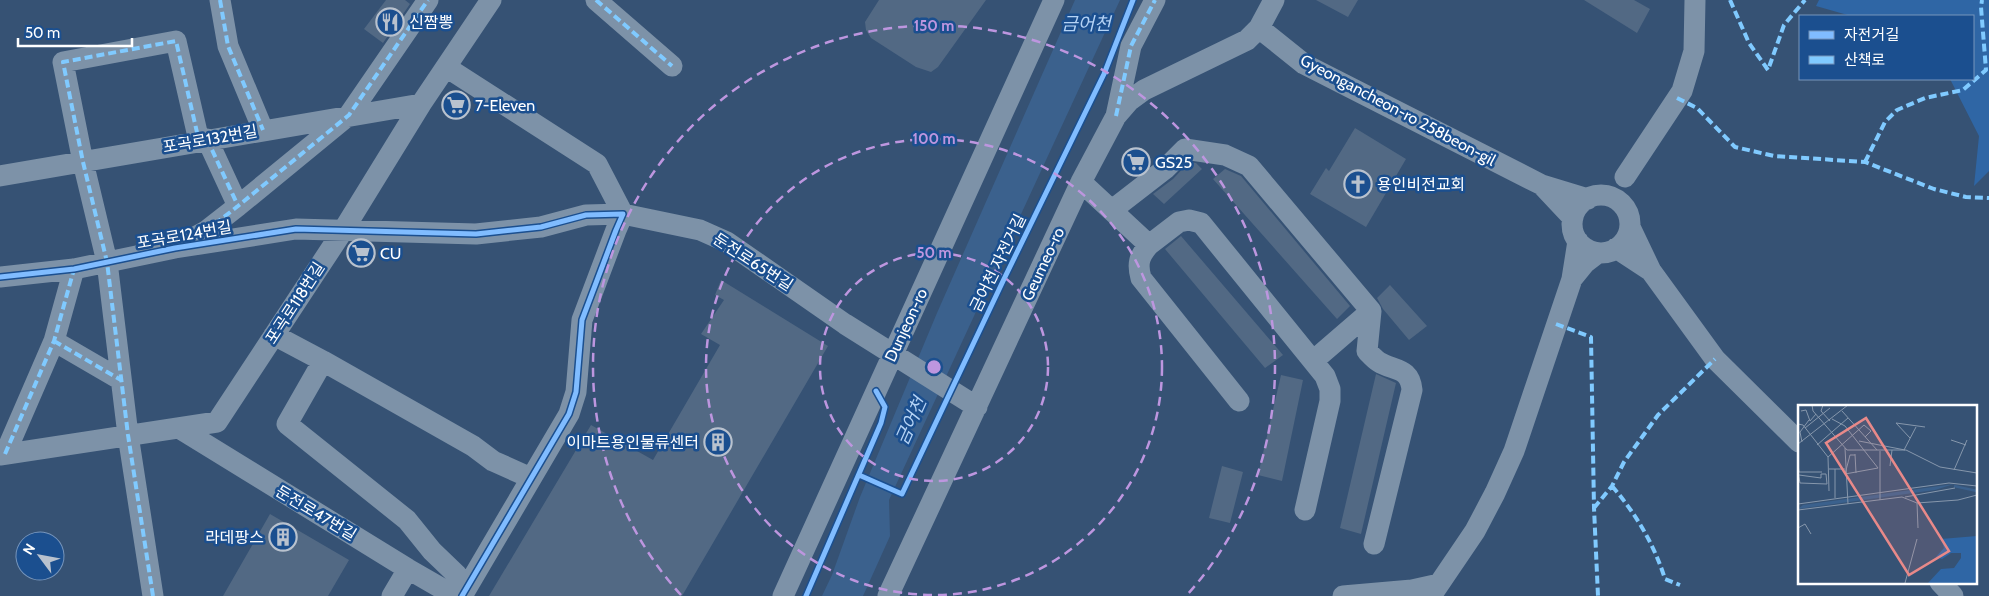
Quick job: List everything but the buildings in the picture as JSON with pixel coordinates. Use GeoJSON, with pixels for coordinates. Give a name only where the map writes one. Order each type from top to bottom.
{"type":"FeatureCollection","features":[{"type":"Feature","properties":{"kind":"street"},"geometry":{"type":"LineString","coordinates":[[220,0],[228,46],[263,130]]}},
{"type":"Feature","properties":{"kind":"street"},"geometry":{"type":"LineString","coordinates":[[175,248],[206,231],[349,115],[428,0]]}},
{"type":"Feature","properties":{"kind":"street","name":"포곡로118번길"},"geometry":{"type":"LineString","coordinates":[[3,454],[218,422],[344,229],[421,104],[491,0]]}},
{"type":"Feature","properties":{"kind":"street"},"geometry":{"type":"LineString","coordinates":[[596,0],[672,66]]}},
{"type":"Feature","properties":{"kind":"street","name":"Dunjeon-ro"},"geometry":{"type":"LineString","coordinates":[[783,596],[898,357],[1054,0]]}},
{"type":"Feature","properties":{"kind":"street"},"geometry":{"type":"LineString","coordinates":[[1116,116],[1131,46],[1155,0]]}},
{"type":"Feature","properties":{"kind":"street","name":"Geumeo-ro"},"geometry":{"type":"LineString","coordinates":[[888,596],[971,404],[1081,182],[1116,116],[1129,101],[1144,90],[1247,40],[1259,28],[1274,0]]}},
{"type":"Feature","properties":{"kind":"street"},"geometry":{"type":"LineString","coordinates":[[1622,204],[1626,177],[1682,91],[1694,51],[1695,0]]}},
{"type":"Feature","properties":{"kind":"street","name":"Gyeongancheon-ro 258beon-gil"},"geometry":{"type":"LineString","coordinates":[[1259,28],[1304,64],[1542,185]]}},
{"type":"Feature","properties":{"kind":"street"},"geometry":{"type":"LineString","coordinates":[[153,596],[128,435],[106,262],[62,62],[176,41],[203,140],[238,206]]}},
{"type":"Feature","properties":{"kind":"street"},"geometry":{"type":"LineString","coordinates":[[446,67],[597,164],[623,214],[582,320],[576,392],[569,414],[461,596]]}},
{"type":"Feature","properties":{"kind":"street","name":"포곡로132번길"},"geometry":{"type":"LineString","coordinates":[[0,176],[421,104]]}},
{"type":"Feature","properties":{"kind":"street"},"geometry":{"type":"LineString","coordinates":[[1112,210],[1165,169],[1185,149],[1225,155],[1249,166],[1371,311],[1367,351],[1378,362],[1405,373],[1411,380],[1412,390],[1374,544]]}},
{"type":"Feature","properties":{"kind":"street"},"geometry":{"type":"LineString","coordinates":[[1626,177],[1576,210],[1573,218],[1573,228],[1578,241],[1588,250],[1607,250],[1651,271]]}},
{"type":"Feature","properties":{"kind":"street"},"geometry":{"type":"LineString","coordinates":[[1081,182],[1149,245]]}},
{"type":"Feature","properties":{"kind":"street"},"geometry":{"type":"LineString","coordinates":[[1542,185],[1594,197],[1609,196],[1622,204],[1629,214],[1630,227],[1651,271],[1715,359],[1798,441]]}},
{"type":"Feature","properties":{"kind":"street"},"geometry":{"type":"LineString","coordinates":[[1542,185],[1573,218]]}},
{"type":"Feature","properties":{"kind":"street","name":"둔전로65번길"},"geometry":{"type":"LineString","coordinates":[[344,229],[476,234],[541,228],[586,214],[623,214],[700,230],[727,242],[845,324],[971,404]]}},
{"type":"Feature","properties":{"kind":"street"},"geometry":{"type":"LineString","coordinates":[[1239,401],[1141,278],[1137,266],[1142,253],[1149,245],[1179,222],[1189,220],[1201,223],[1325,376],[1330,389],[1330,401],[1305,510]]}},
{"type":"Feature","properties":{"kind":"street"},"geometry":{"type":"LineString","coordinates":[[1572,279],[1585,263],[1624,242],[1630,227]]}},
{"type":"Feature","properties":{"kind":"street","name":"포곡로124번길"},"geometry":{"type":"LineString","coordinates":[[0,277],[74,269],[175,248],[296,228],[344,229]]}},
{"type":"Feature","properties":{"kind":"street"},"geometry":{"type":"LineString","coordinates":[[1343,596],[1435,590],[1453,566],[1475,531],[1503,477],[1514,451],[1572,279],[1578,241]]}},
{"type":"Feature","properties":{"kind":"street"},"geometry":{"type":"LineString","coordinates":[[3,454],[54,341],[74,269]]}},
{"type":"Feature","properties":{"kind":"street"},"geometry":{"type":"LineString","coordinates":[[1313,361],[1371,311]]}},
{"type":"Feature","properties":{"kind":"street"},"geometry":{"type":"LineString","coordinates":[[274,335],[473,446],[493,461],[531,478]]}},
{"type":"Feature","properties":{"kind":"street"},"geometry":{"type":"LineString","coordinates":[[54,341],[122,380]]}},
{"type":"Feature","properties":{"kind":"street"},"geometry":{"type":"LineString","coordinates":[[323,361],[287,424],[407,520],[432,551],[457,575],[461,596]]}},
{"type":"Feature","properties":{"kind":"street","name":"둔전로47번길"},"geometry":{"type":"LineString","coordinates":[[179,428],[408,569],[456,596]]}},
{"type":"Feature","properties":{"kind":"street"},"geometry":{"type":"LineString","coordinates":[[392,596],[408,569]]}},
{"type":"Feature","properties":{"kind":"street"},"geometry":{"type":"LineString","coordinates":[[1942,584],[1953,596]]}},
{"type":"Feature","properties":{"kind":"shaded area"},"geometry":{"type":"Polygon","coordinates":[[[1819,0],[1989,0],[1989,171],[1974,186],[1979,136],[1951,80],[1974,80],[1974,15],[1848,15],[1816,6],[1819,0]]]}},
{"type":"Feature","properties":{"kind":"water","name":"금어천"},"geometry":{"type":"Polygon","coordinates":[[[1075,0],[1120,0],[889,500],[890,536],[863,596],[822,596],[832,575],[860,497],[937,313],[1075,0]]]}},
{"type":"Feature","properties":{"kind":"marked path"},"geometry":{"type":"LineString","coordinates":[[220,0],[228,46],[263,130]]}},
{"type":"Feature","properties":{"kind":"marked path"},"geometry":{"type":"LineString","coordinates":[[184,243],[206,231],[349,115],[428,0]]}},
{"type":"Feature","properties":{"kind":"marked path"},"geometry":{"type":"LineString","coordinates":[[596,0],[672,66]]}},
{"type":"Feature","properties":{"kind":"marked path"},"geometry":{"type":"LineString","coordinates":[[1116,116],[1131,46],[1155,0]]}},
{"type":"Feature","properties":{"kind":"marked path"},"geometry":{"type":"LineString","coordinates":[[1730,0],[1749,43],[1768,70],[1784,25],[1805,0]]}},
{"type":"Feature","properties":{"kind":"marked path"},"geometry":{"type":"LineString","coordinates":[[1865,162],[1885,122],[1897,110],[1925,98],[1963,90],[1986,70],[1982,0]]}},
{"type":"Feature","properties":{"kind":"marked path"},"geometry":{"type":"LineString","coordinates":[[153,596],[128,435],[107,262],[83,162],[63,62],[176,41],[199,141]]}},
{"type":"Feature","properties":{"kind":"marked path"},"geometry":{"type":"LineString","coordinates":[[1677,98],[1697,108],[1735,147],[1774,156],[1865,162],[1934,189],[1966,197],[1989,198]]}},
{"type":"Feature","properties":{"kind":"marked path"},"geometry":{"type":"LineString","coordinates":[[207,139],[238,206]]}},
{"type":"Feature","properties":{"kind":"marked path"},"geometry":{"type":"LineString","coordinates":[[5,454],[54,341],[74,269]]}},
{"type":"Feature","properties":{"kind":"marked path"},"geometry":{"type":"LineString","coordinates":[[1556,324],[1591,337],[1594,508],[1598,596]]}},
{"type":"Feature","properties":{"kind":"marked path"},"geometry":{"type":"LineString","coordinates":[[54,341],[121,380]]}},
{"type":"Feature","properties":{"kind":"marked path"},"geometry":{"type":"LineString","coordinates":[[1594,508],[1612,486],[1624,462],[1658,415],[1715,359]]}},
{"type":"Feature","properties":{"kind":"marked path"},"geometry":{"type":"LineString","coordinates":[[1612,486],[1629,507],[1643,530],[1661,566],[1665,579],[1680,585]]}},
{"type":"Feature","properties":{"kind":"cycle path","name":"금어천 자전거길"},"geometry":{"type":"LineString","coordinates":[[859,475],[902,494],[1104,74],[1133,0]]}},
{"type":"Feature","properties":{"kind":"cycle path"},"geometry":{"type":"LineString","coordinates":[[0,277],[74,269],[175,248],[296,229],[476,234],[541,227],[586,215],[623,214],[582,320],[576,392],[569,414],[462,596]]}},
{"type":"Feature","properties":{"kind":"cycle path"},"geometry":{"type":"LineString","coordinates":[[806,596],[881,423],[885,407],[876,391]]}},
{"type":"Feature","properties":{"kind":"place","name":"신짬뽕"},"geometry":{"type":"Point","coordinates":[390,22]}},
{"type":"Feature","properties":{"kind":"place","name":"7-Eleven"},"geometry":{"type":"Point","coordinates":[456,105]}},
{"type":"Feature","properties":{"kind":"place","name":"GS25"},"geometry":{"type":"Point","coordinates":[1136,162]}},
{"type":"Feature","properties":{"kind":"place","name":"용인비전교회"},"geometry":{"type":"Point","coordinates":[1358,184]}},
{"type":"Feature","properties":{"kind":"place","name":"CU"},"geometry":{"type":"Point","coordinates":[361,253]}},
{"type":"Feature","properties":{"kind":"place","name":"이마트용인물류센터"},"geometry":{"type":"Point","coordinates":[718,442]}},
{"type":"Feature","properties":{"kind":"place","name":"라데팡스"},"geometry":{"type":"Point","coordinates":[283,537]}}]}
